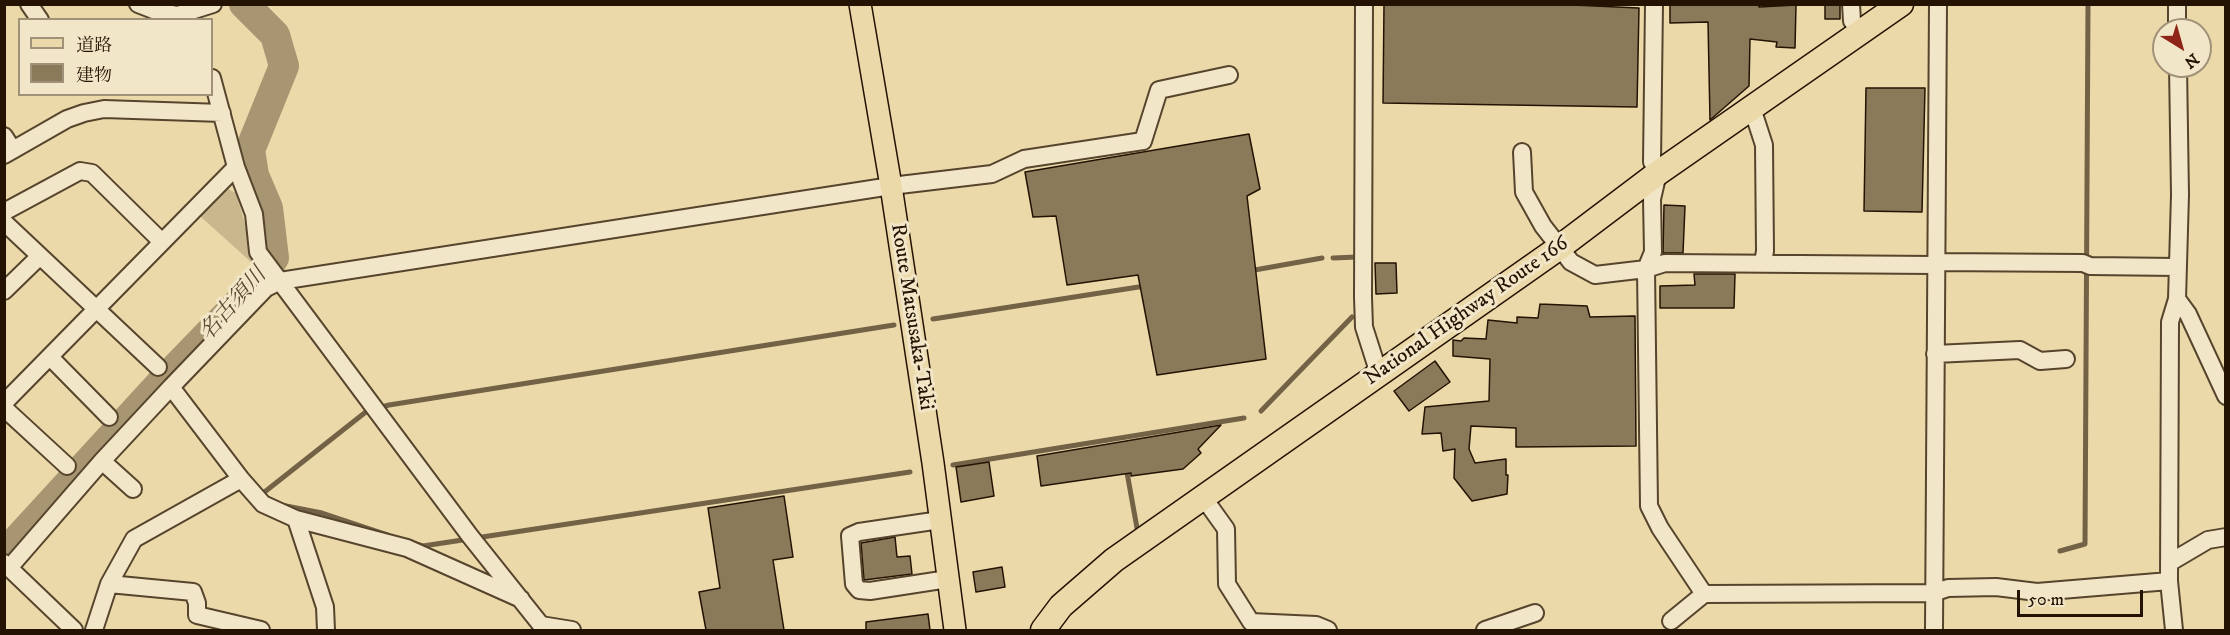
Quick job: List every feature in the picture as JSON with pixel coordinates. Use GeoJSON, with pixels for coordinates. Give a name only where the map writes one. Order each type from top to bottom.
{"type":"FeatureCollection","features":[{"type":"Feature","properties":{"kind":"highway","name":"National Highway Route 166"},"geometry":{"type":"LineString","coordinates":[[1043,630],[1061,606],[1114,560],[1560,247],[1658,173],[1901,4]]}},
{"type":"Feature","properties":{"kind":"main road","name":"Route Matsusaka-Taki"},"geometry":{"type":"LineString","coordinates":[[860,4],[891,186],[955,630]]}},
{"type":"Feature","properties":{"kind":"street"},"geometry":{"type":"LineString","coordinates":[[29,4],[38,18]]}},
{"type":"Feature","properties":{"kind":"street"},"geometry":{"type":"LineString","coordinates":[[138,4],[156,11],[178,15],[213,4]]}},
{"type":"Feature","properties":{"kind":"street"},"geometry":{"type":"LineString","coordinates":[[1364,4],[1364,327],[1379,374]]}},
{"type":"Feature","properties":{"kind":"street"},"geometry":{"type":"LineString","coordinates":[[1654,4],[1652,162],[1658,173],[1652,199],[1653,252],[1646,269],[1649,506],[1660,528],[1704,594]]}},
{"type":"Feature","properties":{"kind":"street"},"geometry":{"type":"LineString","coordinates":[[1851,4],[1852,21],[1861,32]]}},
{"type":"Feature","properties":{"kind":"street"},"geometry":{"type":"LineString","coordinates":[[1934,630],[1938,4]]}},
{"type":"Feature","properties":{"kind":"street"},"geometry":{"type":"LineString","coordinates":[[74,630],[7,566],[171,387],[266,288],[279,280],[891,186],[992,174],[1024,159],[1143,141],[1160,90],[1229,75]]}},
{"type":"Feature","properties":{"kind":"street"},"geometry":{"type":"LineString","coordinates":[[2174,630],[2169,581],[2170,322],[2177,299],[2180,195],[2178,78]]}},
{"type":"Feature","properties":{"kind":"street"},"geometry":{"type":"LineString","coordinates":[[213,81],[236,167],[254,214],[258,252],[473,540],[544,628],[572,630]]}},
{"type":"Feature","properties":{"kind":"street"},"geometry":{"type":"LineString","coordinates":[[7,147],[104,102],[222,112]]}},
{"type":"Feature","properties":{"kind":"street"},"geometry":{"type":"LineString","coordinates":[[1752,108],[1764,145],[1765,251],[1763,264]]}},
{"type":"Feature","properties":{"kind":"street"},"geometry":{"type":"LineString","coordinates":[[1522,152],[1524,192],[1543,226],[1571,262],[1595,275],[1646,269],[1665,263],[1935,263],[2178,267]]}},
{"type":"Feature","properties":{"kind":"street"},"geometry":{"type":"LineString","coordinates":[[4,403],[236,167]]}},
{"type":"Feature","properties":{"kind":"street"},"geometry":{"type":"LineString","coordinates":[[4,212],[80,171],[92,173],[162,242]]}},
{"type":"Feature","properties":{"kind":"street"},"geometry":{"type":"LineString","coordinates":[[4,222],[158,368]]}},
{"type":"Feature","properties":{"kind":"street"},"geometry":{"type":"LineString","coordinates":[[4,291],[40,256]]}},
{"type":"Feature","properties":{"kind":"street"},"geometry":{"type":"LineString","coordinates":[[2177,299],[2188,314],[2226,396]]}},
{"type":"Feature","properties":{"kind":"street"},"geometry":{"type":"LineString","coordinates":[[1935,354],[2020,350],[2040,361],[2066,359]]}},
{"type":"Feature","properties":{"kind":"street"},"geometry":{"type":"LineString","coordinates":[[50,357],[109,417]]}},
{"type":"Feature","properties":{"kind":"street"},"geometry":{"type":"LineString","coordinates":[[171,387],[263,504],[296,519],[407,548],[521,599]]}},
{"type":"Feature","properties":{"kind":"street"},"geometry":{"type":"LineString","coordinates":[[4,408],[67,466]]}},
{"type":"Feature","properties":{"kind":"street"},"geometry":{"type":"LineString","coordinates":[[102,461],[133,489]]}},
{"type":"Feature","properties":{"kind":"street"},"geometry":{"type":"LineString","coordinates":[[94,630],[109,584],[134,539],[239,475]]}},
{"type":"Feature","properties":{"kind":"street"},"geometry":{"type":"LineString","coordinates":[[1203,497],[1226,529],[1227,584],[1251,622],[1316,625],[1328,630]]}},
{"type":"Feature","properties":{"kind":"street"},"geometry":{"type":"LineString","coordinates":[[296,519],[325,607],[326,630]]}},
{"type":"Feature","properties":{"kind":"street"},"geometry":{"type":"LineString","coordinates":[[940,520],[853,534],[849,540],[853,573],[856,587],[863,591],[948,579]]}},
{"type":"Feature","properties":{"kind":"street"},"geometry":{"type":"LineString","coordinates":[[2169,563],[2208,540],[2226,537]]}},
{"type":"Feature","properties":{"kind":"street"},"geometry":{"type":"LineString","coordinates":[[1671,621],[1704,594],[1933,592],[1948,588],[1996,587],[2037,592],[2169,581]]}},
{"type":"Feature","properties":{"kind":"street"},"geometry":{"type":"LineString","coordinates":[[109,584],[193,592],[197,603],[197,615],[261,630]]}},
{"type":"Feature","properties":{"kind":"street"},"geometry":{"type":"LineString","coordinates":[[1485,630],[1535,612]]}},
{"type":"Feature","properties":{"kind":"shaded area"},"geometry":{"type":"Polygon","coordinates":[[[226,188],[236,193],[254,254],[252,263],[200,216],[226,188]]]}},
{"type":"Feature","properties":{"kind":"building"},"geometry":{"type":"Polygon","coordinates":[[[1384,4],[1551,4],[1639,8],[1637,107],[1383,103],[1384,4]]]}},
{"type":"Feature","properties":{"kind":"building"},"geometry":{"type":"Polygon","coordinates":[[[1759,4],[1759,7],[1796,5],[1795,48],[1776,47],[1777,42],[1750,39],[1749,86],[1710,120],[1708,22],[1670,23],[1670,5],[1759,4]]]}},
{"type":"Feature","properties":{"kind":"building"},"geometry":{"type":"Polygon","coordinates":[[[1825,4],[1840,4],[1840,19],[1825,19],[1825,4]]]}},
{"type":"Feature","properties":{"kind":"building"},"geometry":{"type":"Polygon","coordinates":[[[1866,88],[1925,88],[1922,212],[1864,211],[1866,88]]]}},
{"type":"Feature","properties":{"kind":"building"},"geometry":{"type":"Polygon","coordinates":[[[1249,134],[1260,189],[1247,196],[1266,359],[1157,375],[1138,275],[1067,285],[1056,216],[1033,217],[1025,172],[1249,134]]]}},
{"type":"Feature","properties":{"kind":"building"},"geometry":{"type":"Polygon","coordinates":[[[1664,205],[1685,206],[1683,253],[1663,253],[1664,205]]]}},
{"type":"Feature","properties":{"kind":"building"},"geometry":{"type":"Polygon","coordinates":[[[1375,263],[1396,263],[1397,293],[1376,294],[1375,263]]]}},
{"type":"Feature","properties":{"kind":"building"},"geometry":{"type":"Polygon","coordinates":[[[1694,274],[1735,274],[1734,308],[1660,308],[1660,286],[1695,285],[1694,274]]]}},
{"type":"Feature","properties":{"kind":"building"},"geometry":{"type":"Polygon","coordinates":[[[1540,304],[1587,306],[1590,317],[1635,316],[1636,446],[1516,447],[1516,428],[1471,426],[1469,449],[1475,463],[1506,459],[1506,475],[1508,475],[1507,494],[1472,501],[1454,478],[1455,449],[1443,451],[1441,433],[1422,434],[1425,407],[1489,401],[1490,359],[1453,356],[1453,340],[1486,339],[1488,320],[1517,323],[1517,317],[1538,318],[1540,304]]]}},
{"type":"Feature","properties":{"kind":"building"},"geometry":{"type":"Polygon","coordinates":[[[1435,361],[1450,382],[1409,411],[1394,391],[1435,361]]]}},
{"type":"Feature","properties":{"kind":"building"},"geometry":{"type":"Polygon","coordinates":[[[1221,425],[1198,449],[1201,453],[1183,469],[1131,476],[1131,473],[1041,486],[1037,456],[1221,425]]]}},
{"type":"Feature","properties":{"kind":"building"},"geometry":{"type":"Polygon","coordinates":[[[989,462],[994,496],[961,502],[956,467],[989,462]]]}},
{"type":"Feature","properties":{"kind":"building"},"geometry":{"type":"Polygon","coordinates":[[[784,496],[793,557],[773,560],[784,630],[706,630],[699,592],[720,588],[708,508],[784,496]]]}},
{"type":"Feature","properties":{"kind":"building"},"geometry":{"type":"Polygon","coordinates":[[[895,537],[897,557],[910,556],[912,574],[864,580],[861,543],[895,537]]]}},
{"type":"Feature","properties":{"kind":"building"},"geometry":{"type":"Polygon","coordinates":[[[1002,567],[1005,587],[976,592],[973,572],[1002,567]]]}},
{"type":"Feature","properties":{"kind":"building"},"geometry":{"type":"Polygon","coordinates":[[[928,614],[930,630],[866,630],[866,622],[928,614]]]}},
{"type":"Feature","properties":{"kind":"waterway","name":"名古須川"},"geometry":{"type":"LineString","coordinates":[[4,554],[161,383],[256,285],[274,258],[268,208],[254,175],[250,150],[284,66],[275,35],[244,4]]}},
{"type":"Feature","properties":{"kind":"waterway"},"geometry":{"type":"LineString","coordinates":[[2060,551],[2085,544],[2088,4]]}},
{"type":"Feature","properties":{"kind":"waterway"},"geometry":{"type":"LineString","coordinates":[[1333,258],[1357,257]]}},
{"type":"Feature","properties":{"kind":"waterway"},"geometry":{"type":"LineString","coordinates":[[1249,271],[1322,258]]}},
{"type":"Feature","properties":{"kind":"waterway"},"geometry":{"type":"LineString","coordinates":[[933,319],[1145,286]]}},
{"type":"Feature","properties":{"kind":"waterway"},"geometry":{"type":"LineString","coordinates":[[1261,411],[1352,317]]}},
{"type":"Feature","properties":{"kind":"waterway"},"geometry":{"type":"LineString","coordinates":[[260,492],[262,494],[367,411],[389,405],[894,325]]}},
{"type":"Feature","properties":{"kind":"waterway"},"geometry":{"type":"LineString","coordinates":[[953,465],[1244,418]]}},
{"type":"Feature","properties":{"kind":"waterway"},"geometry":{"type":"LineString","coordinates":[[1126,467],[1137,528]]}},
{"type":"Feature","properties":{"kind":"waterway"},"geometry":{"type":"LineString","coordinates":[[416,544],[423,546],[910,472]]}},
{"type":"Feature","properties":{"kind":"waterway"},"geometry":{"type":"LineString","coordinates":[[281,505],[322,513],[388,535]]}}]}
